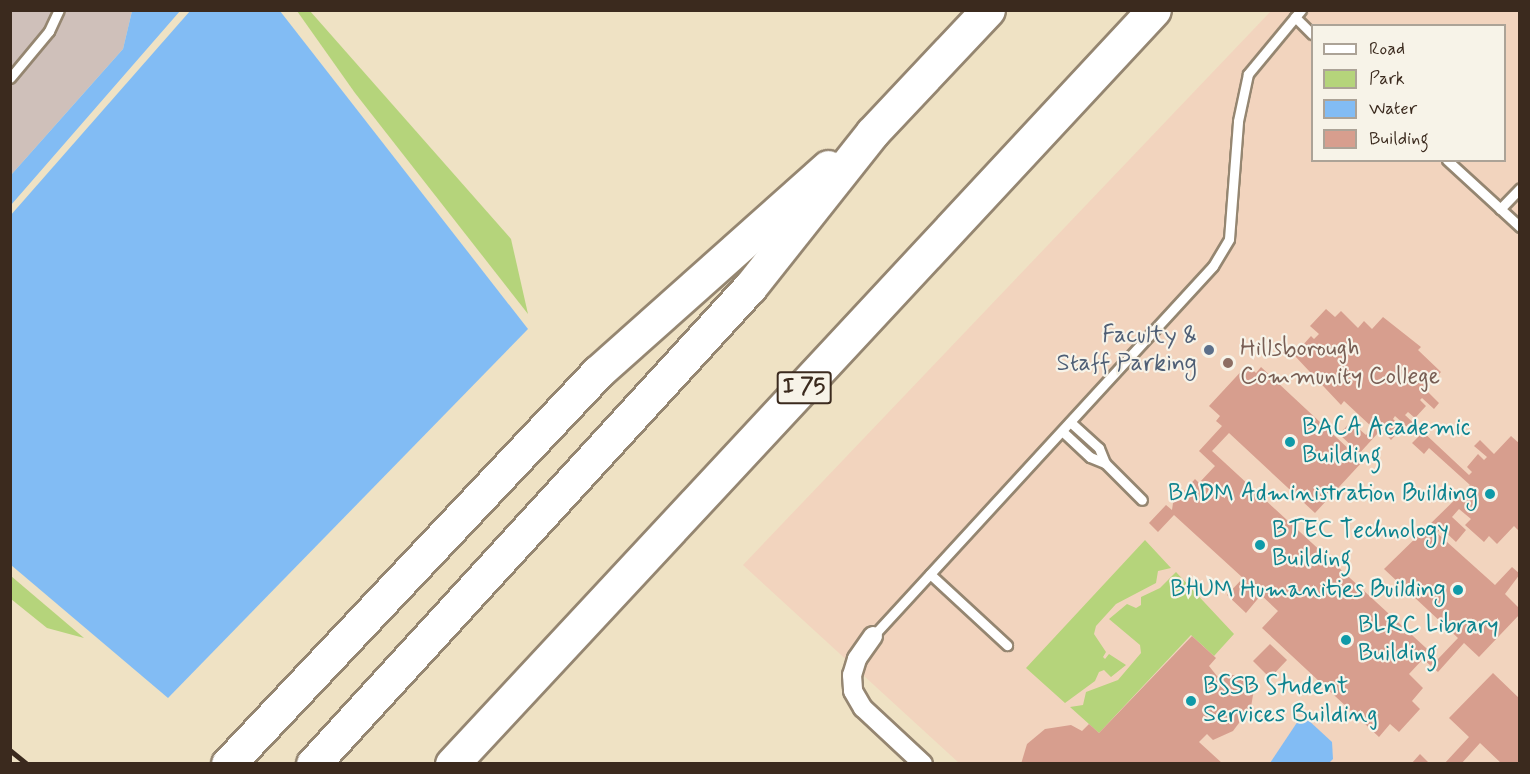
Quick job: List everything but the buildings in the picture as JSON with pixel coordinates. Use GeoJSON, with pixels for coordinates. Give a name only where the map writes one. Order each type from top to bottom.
{"type":"FeatureCollection","features":[{"type":"Feature","properties":{"kind":"highway"},"geometry":{"type":"LineString","coordinates":[[313,764],[750,287],[872,133],[988,10]]}},
{"type":"Feature","properties":{"kind":"highway","name":"I 75"},"geometry":{"type":"LineString","coordinates":[[452,764],[1154,10]]}},
{"type":"Feature","properties":{"kind":"highway"},"geometry":{"type":"LineString","coordinates":[[228,764],[598,372],[813,178],[872,133]]}},
{"type":"Feature","properties":{"kind":"street"},"geometry":{"type":"LineString","coordinates":[[873,636],[857,659],[852,675],[854,691],[863,708],[922,764]]}},
{"type":"Feature","properties":{"kind":"lane"},"geometry":{"type":"LineString","coordinates":[[10,78],[22,68],[59,10]]}},
{"type":"Feature","properties":{"kind":"lane"},"geometry":{"type":"LineString","coordinates":[[873,636],[1218,257],[1228,239],[1238,121],[1248,74],[1298,14],[1311,33]]}},
{"type":"Feature","properties":{"kind":"lane"},"geometry":{"type":"LineString","coordinates":[[10,64],[22,68]]}},
{"type":"Feature","properties":{"kind":"lane"},"geometry":{"type":"LineString","coordinates":[[1449,162],[1520,227]]}},
{"type":"Feature","properties":{"kind":"lane"},"geometry":{"type":"LineString","coordinates":[[1500,210],[1520,188]]}},
{"type":"Feature","properties":{"kind":"lane"},"geometry":{"type":"LineString","coordinates":[[1070,422],[1099,448],[1105,463]]}},
{"type":"Feature","properties":{"kind":"lane"},"geometry":{"type":"LineString","coordinates":[[1062,431],[1090,457],[1105,463],[1142,500]]}},
{"type":"Feature","properties":{"kind":"lane"},"geometry":{"type":"LineString","coordinates":[[930,574],[1007,645]]}},
{"type":"Feature","properties":{"kind":"shaded area"},"geometry":{"type":"Polygon","coordinates":[[[11,11],[132,11],[123,49],[11,175],[11,11]]]}},
{"type":"Feature","properties":{"kind":"shaded area","name":"Hillsborough Community College"},"geometry":{"type":"Polygon","coordinates":[[[1271,11],[1519,11],[1519,763],[959,763],[743,565],[1271,11]]]}},
{"type":"Feature","properties":{"kind":"green space"},"geometry":{"type":"Polygon","coordinates":[[[297,11],[310,11],[511,239],[528,314],[355,93],[297,11]]]}},
{"type":"Feature","properties":{"kind":"green space"},"geometry":{"type":"Polygon","coordinates":[[[1145,540],[1171,568],[1158,571],[1156,583],[1116,604],[1096,626],[1094,634],[1106,652],[1103,657],[1105,659],[1109,654],[1126,665],[1111,677],[1104,670],[1099,672],[1095,681],[1065,703],[1026,668],[1145,540]]]}},
{"type":"Feature","properties":{"kind":"green space"},"geometry":{"type":"Polygon","coordinates":[[[1176,572],[1234,634],[1214,656],[1191,635],[1099,733],[1070,707],[1083,705],[1086,692],[1118,680],[1141,653],[1140,645],[1109,619],[1127,604],[1136,608],[1141,605],[1141,597],[1160,588],[1176,572]]]}},
{"type":"Feature","properties":{"kind":"green space"},"geometry":{"type":"Polygon","coordinates":[[[11,576],[84,638],[47,628],[11,599],[11,576]]]}},
{"type":"Feature","properties":{"kind":"water"},"geometry":{"type":"Polygon","coordinates":[[[132,11],[180,11],[11,205],[11,175],[123,49],[132,11]]]}},
{"type":"Feature","properties":{"kind":"water"},"geometry":{"type":"Polygon","coordinates":[[[190,11],[280,11],[528,329],[168,698],[11,565],[10,216],[190,11]]]}},
{"type":"Feature","properties":{"kind":"water"},"geometry":{"type":"Polygon","coordinates":[[[1300,718],[1306,718],[1332,742],[1333,759],[1329,763],[1270,763],[1300,718]]]}},
{"type":"Feature","properties":{"kind":"railway"},"geometry":{"type":"LineString","coordinates":[[10,750],[27,764]]}},
{"type":"Feature","properties":{"kind":"place","name":"Faculty & Staff Parking"},"geometry":{"type":"Point","coordinates":[1209,350]}},
{"type":"Feature","properties":{"kind":"place","name":"Hillsborough Community College"},"geometry":{"type":"Point","coordinates":[1228,363]}},
{"type":"Feature","properties":{"kind":"place","name":"BACA Academic Building"},"geometry":{"type":"Point","coordinates":[1290,442]}},
{"type":"Feature","properties":{"kind":"place","name":"BADM Administration Building"},"geometry":{"type":"Point","coordinates":[1490,494]}},
{"type":"Feature","properties":{"kind":"place","name":"BTEC Technology Building"},"geometry":{"type":"Point","coordinates":[1260,545]}},
{"type":"Feature","properties":{"kind":"place","name":"BHUM Humanities Building"},"geometry":{"type":"Point","coordinates":[1458,590]}},
{"type":"Feature","properties":{"kind":"place","name":"BLRC Library Building"},"geometry":{"type":"Point","coordinates":[1346,640]}},
{"type":"Feature","properties":{"kind":"place","name":"BSSB Student Services Building"},"geometry":{"type":"Point","coordinates":[1191,701]}}]}
